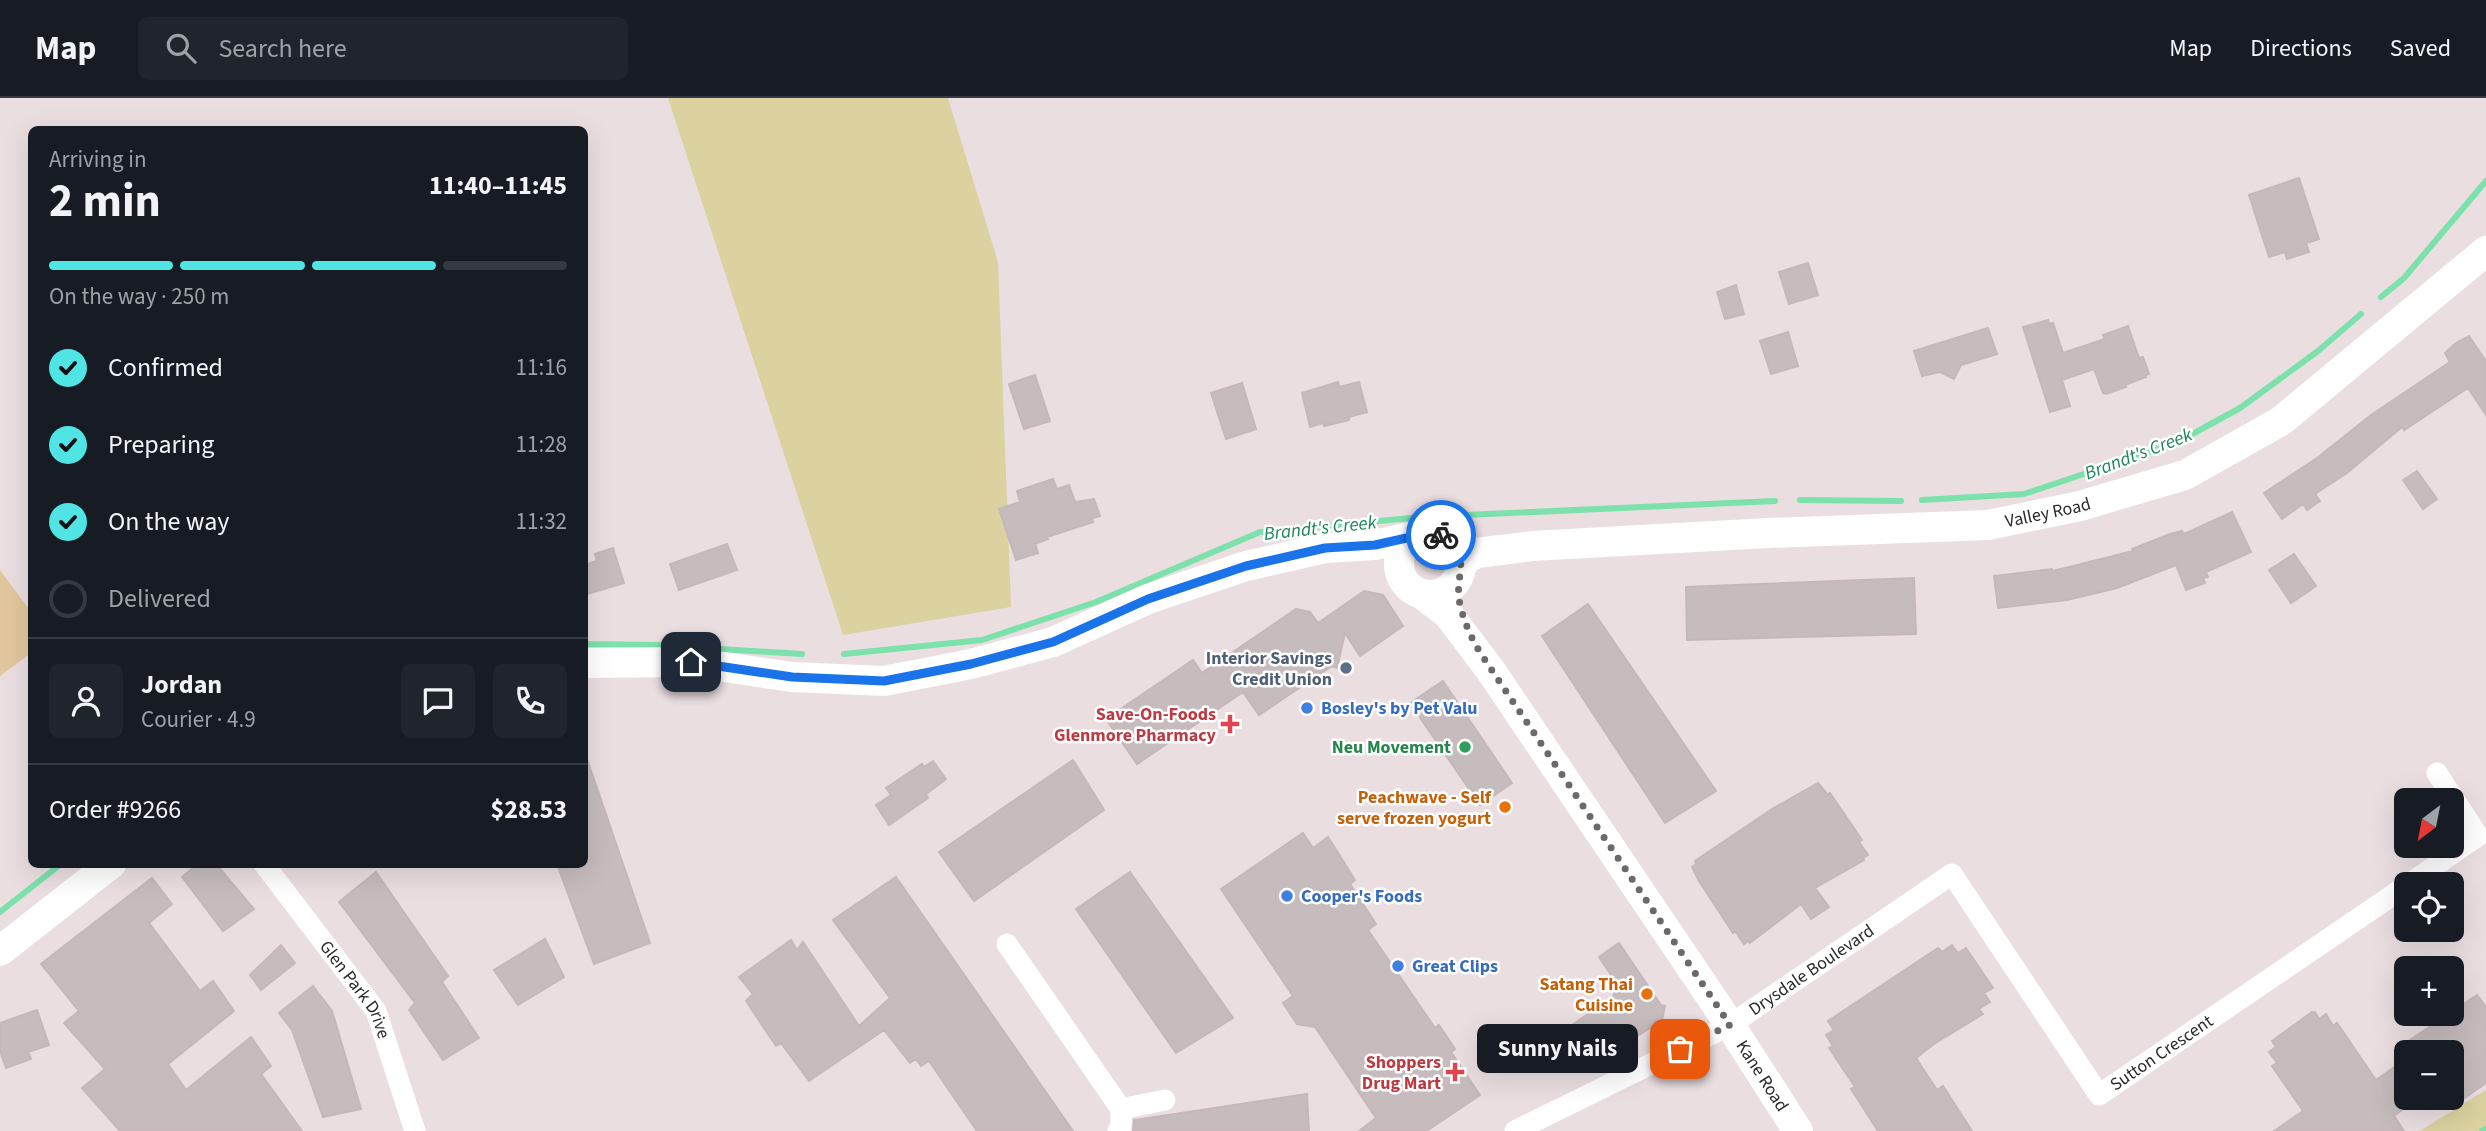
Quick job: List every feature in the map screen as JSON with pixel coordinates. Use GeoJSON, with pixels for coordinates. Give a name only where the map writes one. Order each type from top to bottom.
{"type":"FeatureCollection","features":[{"type":"Feature","properties":{"kind":"street","name":"Valley Road"},"geometry":{"type":"LineString","coordinates":[[1325,548],[1369,557],[1384,563],[1414,589],[1441,594],[1449,590],[1466,559],[1477,553],[1532,546],[1768,533],[1988,525],[2080,506],[2185,475],[2281,421],[2485,255]]}},
{"type":"Feature","properties":{"kind":"street","name":"Valley Road"},"geometry":{"type":"LineString","coordinates":[[588,663],[691,662],[792,677],[884,681],[971,664],[1053,642],[1148,599],[1246,566],[1325,548],[1375,545],[1429,534],[1486,543],[1532,546]]}},
{"type":"Feature","properties":{"kind":"street"},"geometry":{"type":"LineString","coordinates":[[1414,589],[1401,575],[1400,555],[1404,547],[1429,534],[1449,539],[1456,547],[1461,556],[1460,571]]}},
{"type":"Feature","properties":{"kind":"street","name":"Kane Road"},"geometry":{"type":"LineString","coordinates":[[1460,571],[1459,601],[1467,629],[1491,671]]}},
{"type":"Feature","properties":{"kind":"street","name":"Kane Road"},"geometry":{"type":"LineString","coordinates":[[1414,589],[1448,614],[1491,671],[1730,1025],[1798,1131]]}},
{"type":"Feature","properties":{"kind":"street","name":"Sutton Crescent"},"geometry":{"type":"LineString","coordinates":[[2427,872],[2478,836],[2437,772]]}},
{"type":"Feature","properties":{"kind":"street"},"geometry":{"type":"LineString","coordinates":[[0,951],[106,868]]}},
{"type":"Feature","properties":{"kind":"street","name":"Glen Park Drive"},"geometry":{"type":"LineString","coordinates":[[267,868],[376,1011],[415,1131]]}},
{"type":"Feature","properties":{"kind":"street","name":"Drysdale Boulevard"},"geometry":{"type":"LineString","coordinates":[[1515,1131],[1730,1025],[1952,874]]}},
{"type":"Feature","properties":{"kind":"street","name":"Sutton Crescent"},"geometry":{"type":"LineString","coordinates":[[1952,874],[2099,1095],[2394,895]]}},
{"type":"Feature","properties":{"kind":"street"},"geometry":{"type":"LineString","coordinates":[[1007,944],[1121,1109],[1121,1126],[1118,1131]]}},
{"type":"Feature","properties":{"kind":"street"},"geometry":{"type":"LineString","coordinates":[[1121,1109],[1166,1100]]}},
{"type":"Feature","properties":{"kind":"shaded area"},"geometry":{"type":"Polygon","coordinates":[[[668,98],[948,98],[998,262],[1011,607],[843,635],[668,98]]]}},
{"type":"Feature","properties":{"kind":"shaded area"},"geometry":{"type":"Polygon","coordinates":[[[0,570],[28,608],[28,655],[0,676],[0,570]]]}},
{"type":"Feature","properties":{"kind":"shaded area"},"geometry":{"type":"Polygon","coordinates":[[[2486,1090],[2486,1131],[2419,1131],[2454,1110],[2464,1110],[2464,1104],[2486,1090]]]}},
{"type":"Feature","properties":{"kind":"building"},"geometry":{"type":"Polygon","coordinates":[[[2299,178],[2319,239],[2306,243],[2309,252],[2287,259],[2285,252],[2269,257],[2249,195],[2299,178]]]}},
{"type":"Feature","properties":{"kind":"building"},"geometry":{"type":"Polygon","coordinates":[[[1808,263],[1818,295],[1789,304],[1779,272],[1808,263]]]}},
{"type":"Feature","properties":{"kind":"building"},"geometry":{"type":"Polygon","coordinates":[[[1736,285],[1744,314],[1725,319],[1717,292],[1736,285]]]}},
{"type":"Feature","properties":{"kind":"building"},"geometry":{"type":"Polygon","coordinates":[[[2048,320],[2049,324],[2053,323],[2063,353],[2105,339],[2103,335],[2128,326],[2139,358],[2143,357],[2149,374],[2106,394],[2103,393],[2094,369],[2062,380],[2070,406],[2050,412],[2023,327],[2048,320]]]}},
{"type":"Feature","properties":{"kind":"building"},"geometry":{"type":"Polygon","coordinates":[[[1988,328],[1997,354],[1961,365],[1954,379],[1940,372],[1922,376],[1914,351],[1988,328]]]}},
{"type":"Feature","properties":{"kind":"building"},"geometry":{"type":"Polygon","coordinates":[[[1788,332],[1798,366],[1771,374],[1760,341],[1788,332]]]}},
{"type":"Feature","properties":{"kind":"building"},"geometry":{"type":"Polygon","coordinates":[[[2469,336],[2486,361],[2486,415],[2468,388],[2404,430],[2402,427],[2347,473],[2315,494],[2320,501],[2307,510],[2303,504],[2282,519],[2264,493],[2317,458],[2371,415],[2450,362],[2445,353],[2469,336]]]}},
{"type":"Feature","properties":{"kind":"building"},"geometry":{"type":"Polygon","coordinates":[[[1035,375],[1050,421],[1024,429],[1009,384],[1035,375]]]}},
{"type":"Feature","properties":{"kind":"building"},"geometry":{"type":"Polygon","coordinates":[[[1338,382],[1339,387],[1359,382],[1367,412],[1349,417],[1349,420],[1310,427],[1302,393],[1338,382]]]}},
{"type":"Feature","properties":{"kind":"building"},"geometry":{"type":"Polygon","coordinates":[[[1242,383],[1256,429],[1226,439],[1211,393],[1242,383]]]}},
{"type":"Feature","properties":{"kind":"building"},"geometry":{"type":"Polygon","coordinates":[[[2417,471],[2437,499],[2423,509],[2403,480],[2417,471]]]}},
{"type":"Feature","properties":{"kind":"building"},"geometry":{"type":"Polygon","coordinates":[[[1053,479],[1057,489],[1069,485],[1075,502],[1094,499],[1100,516],[1092,518],[1093,522],[1047,537],[1048,539],[1035,544],[1038,553],[1016,560],[999,509],[1020,502],[1017,491],[1053,479]]]}},
{"type":"Feature","properties":{"kind":"building"},"geometry":{"type":"Polygon","coordinates":[[[2232,512],[2251,552],[2206,572],[2208,577],[2203,578],[2205,583],[2186,590],[2176,565],[2117,588],[2067,600],[1998,608],[1994,576],[2053,571],[2133,551],[2132,549],[2170,534],[2182,531],[2184,534],[2232,512]]]}},
{"type":"Feature","properties":{"kind":"building"},"geometry":{"type":"Polygon","coordinates":[[[727,544],[737,570],[679,590],[670,564],[727,544]]]}},
{"type":"Feature","properties":{"kind":"building"},"geometry":{"type":"Polygon","coordinates":[[[613,548],[624,583],[588,594],[588,564],[597,561],[595,554],[613,548]]]}},
{"type":"Feature","properties":{"kind":"building"},"geometry":{"type":"Polygon","coordinates":[[[2294,554],[2316,586],[2291,603],[2269,570],[2294,554]]]}},
{"type":"Feature","properties":{"kind":"building"},"geometry":{"type":"Polygon","coordinates":[[[1914,578],[1916,634],[1687,640],[1686,587],[1914,578]]]}},
{"type":"Feature","properties":{"kind":"building"},"geometry":{"type":"Polygon","coordinates":[[[1364,591],[1383,595],[1403,626],[1360,656],[1345,633],[1337,668],[1332,666],[1259,715],[1243,692],[1137,764],[1106,719],[1193,660],[1202,673],[1296,609],[1310,612],[1318,623],[1364,591]]]}},
{"type":"Feature","properties":{"kind":"building"},"geometry":{"type":"Polygon","coordinates":[[[1588,604],[1716,791],[1665,823],[1542,636],[1588,604]]]}},
{"type":"Feature","properties":{"kind":"building"},"geometry":{"type":"Polygon","coordinates":[[[1443,681],[1512,783],[1480,805],[1410,703],[1443,681]]]}},
{"type":"Feature","properties":{"kind":"building"},"geometry":{"type":"Polygon","coordinates":[[[1073,760],[1104,810],[974,901],[939,852],[1073,760]]]}},
{"type":"Feature","properties":{"kind":"building"},"geometry":{"type":"Polygon","coordinates":[[[933,761],[946,779],[926,794],[928,798],[889,825],[876,805],[891,795],[886,788],[922,764],[924,767],[933,761]]]}},
{"type":"Feature","properties":{"kind":"building"},"geometry":{"type":"Polygon","coordinates":[[[588,762],[650,943],[594,964],[558,868],[588,868],[588,762]]]}},
{"type":"Feature","properties":{"kind":"building"},"geometry":{"type":"Polygon","coordinates":[[[1818,783],[1828,795],[1830,793],[1862,840],[1859,842],[1868,855],[1864,860],[1815,888],[1829,907],[1811,919],[1801,904],[1750,943],[1748,941],[1744,944],[1735,931],[1733,933],[1692,867],[1696,864],[1695,861],[1772,809],[1818,783]]]}},
{"type":"Feature","properties":{"kind":"building"},"geometry":{"type":"Polygon","coordinates":[[[1303,833],[1313,848],[1328,837],[1355,880],[1350,884],[1376,924],[1368,930],[1435,1028],[1439,1025],[1455,1049],[1451,1052],[1480,1095],[1428,1130],[1359,1131],[1376,1118],[1315,1027],[1297,1024],[1283,1003],[1293,996],[1221,889],[1303,833]]]}},
{"type":"Feature","properties":{"kind":"building"},"geometry":{"type":"Polygon","coordinates":[[[193,868],[219,868],[254,909],[223,931],[182,877],[193,868]]]}},
{"type":"Feature","properties":{"kind":"building"},"geometry":{"type":"Polygon","coordinates":[[[376,872],[448,976],[442,982],[479,1038],[443,1060],[409,1010],[415,1003],[339,902],[376,872]]]}},
{"type":"Feature","properties":{"kind":"building"},"geometry":{"type":"Polygon","coordinates":[[[1130,872],[1233,1018],[1176,1053],[1076,909],[1130,872]]]}},
{"type":"Feature","properties":{"kind":"building"},"geometry":{"type":"Polygon","coordinates":[[[896,877],[1073,1131],[977,1131],[929,1061],[921,1066],[916,1059],[910,1063],[884,1030],[809,1081],[781,1043],[776,1046],[746,1001],[753,994],[739,977],[791,940],[797,950],[803,942],[859,1026],[890,998],[833,920],[896,877]]]}},
{"type":"Feature","properties":{"kind":"building"},"geometry":{"type":"Polygon","coordinates":[[[152,878],[172,904],[149,923],[200,991],[213,981],[234,1011],[168,1064],[186,1090],[251,1037],[271,1066],[261,1074],[302,1131],[120,1131],[82,1088],[105,1069],[64,1023],[79,1011],[41,964],[152,878]]]}},
{"type":"Feature","properties":{"kind":"building"},"geometry":{"type":"Polygon","coordinates":[[[545,939],[564,977],[518,1005],[494,970],[545,939]]]}},
{"type":"Feature","properties":{"kind":"building"},"geometry":{"type":"Polygon","coordinates":[[[1619,943],[1661,1005],[1665,1006],[1662,1020],[1624,1045],[1622,1041],[1604,1054],[1588,1051],[1572,1025],[1613,997],[1617,984],[1599,957],[1619,943]]]}},
{"type":"Feature","properties":{"kind":"building"},"geometry":{"type":"Polygon","coordinates":[[[281,945],[295,963],[261,990],[250,975],[281,945]]]}},
{"type":"Feature","properties":{"kind":"building"},"geometry":{"type":"Polygon","coordinates":[[[1952,945],[1958,953],[1966,948],[1993,988],[1984,993],[1990,1002],[1979,1009],[1983,1014],[1916,1058],[1937,1090],[1943,1086],[1972,1131],[1878,1131],[1851,1089],[1855,1087],[1829,1048],[1833,1046],[1826,1035],[1834,1030],[1828,1021],[1938,948],[1942,952],[1952,945]]]}},
{"type":"Feature","properties":{"kind":"building"},"geometry":{"type":"Polygon","coordinates":[[[313,986],[332,1011],[361,1109],[323,1117],[292,1030],[279,1013],[313,986]]]}},
{"type":"Feature","properties":{"kind":"building"},"geometry":{"type":"Polygon","coordinates":[[[2477,995],[2486,1007],[2486,1083],[2464,1098],[2464,1040],[2410,1040],[2431,1026],[2464,1026],[2464,1004],[2477,995]]]}},
{"type":"Feature","properties":{"kind":"building"},"geometry":{"type":"Polygon","coordinates":[[[37,1010],[49,1045],[28,1052],[31,1059],[6,1068],[0,1051],[0,1023],[37,1010]]]}},
{"type":"Feature","properties":{"kind":"building"},"geometry":{"type":"Polygon","coordinates":[[[2312,1012],[2315,1012],[2319,1019],[2326,1014],[2333,1026],[2337,1023],[2376,1080],[2394,1067],[2394,1110],[2402,1110],[2394,1116],[2404,1131],[2274,1131],[2303,1111],[2272,1066],[2277,1063],[2269,1052],[2276,1047],[2272,1041],[2312,1012]]]}},
{"type":"Feature","properties":{"kind":"building"},"geometry":{"type":"Polygon","coordinates":[[[1307,1094],[1309,1131],[1133,1131],[1134,1120],[1307,1094]]]}},
{"type":"Feature","properties":{"kind":"waterway","name":"Brandt's Creek"},"geometry":{"type":"LineString","coordinates":[[2381,297],[2404,278],[2486,181]]}},
{"type":"Feature","properties":{"kind":"waterway","name":"Brandt's Creek"},"geometry":{"type":"LineString","coordinates":[[1922,500],[2024,494],[2176,443],[2240,408],[2318,351],[2361,314]]}},
{"type":"Feature","properties":{"kind":"waterway","name":"Brandt's Creek"},"geometry":{"type":"LineString","coordinates":[[1800,500],[1901,501]]}},
{"type":"Feature","properties":{"kind":"waterway","name":"Brandt's Creek"},"geometry":{"type":"LineString","coordinates":[[844,654],[982,640],[1096,602],[1260,532],[1422,517],[1775,501]]}},
{"type":"Feature","properties":{"kind":"waterway","name":"Brandt's Creek"},"geometry":{"type":"LineString","coordinates":[[588,644],[656,645],[802,654]]}},
{"type":"Feature","properties":{"kind":"waterway","name":"Brandt's Creek"},"geometry":{"type":"LineString","coordinates":[[0,912],[56,868]]}},
{"type":"Feature","properties":{"kind":"waterway","name":"Brandt's Creek"},"geometry":{"type":"LineString","coordinates":[[2482,1131],[2486,1129]]}},
{"type":"Feature","properties":{"kind":"way so far"},"geometry":{"type":"LineString","coordinates":[[1441,535],[1449,539],[1461,556],[1459,601],[1471,638],[1730,1025],[1680,1049]]}},
{"type":"Feature","properties":{"kind":"place","name":"Interior Savings Credit Union"},"geometry":{"type":"Point","coordinates":[1346,668]}},
{"type":"Feature","properties":{"kind":"place","name":"Bosley's by Pet Valu"},"geometry":{"type":"Point","coordinates":[1307,708]}},
{"type":"Feature","properties":{"kind":"place","name":"Save-On-Foods Glenmore Pharmacy"},"geometry":{"type":"Point","coordinates":[1230,724]}},
{"type":"Feature","properties":{"kind":"place","name":"Neu Movement"},"geometry":{"type":"Point","coordinates":[1465,747]}},
{"type":"Feature","properties":{"kind":"place","name":"Peachwave - Self serve frozen yogurt"},"geometry":{"type":"Point","coordinates":[1505,807]}},
{"type":"Feature","properties":{"kind":"place","name":"Cooper's Foods"},"geometry":{"type":"Point","coordinates":[1287,896]}},
{"type":"Feature","properties":{"kind":"place","name":"Great Clips"},"geometry":{"type":"Point","coordinates":[1398,966]}},
{"type":"Feature","properties":{"kind":"place","name":"Satang Thai Cuisine"},"geometry":{"type":"Point","coordinates":[1647,994]}},
{"type":"Feature","properties":{"kind":"place","name":"Sunny Nails"},"geometry":{"type":"Point","coordinates":[1680,1049]}},
{"type":"Feature","properties":{"kind":"place","name":"Shoppers Drug Mart"},"geometry":{"type":"Point","coordinates":[1455,1072]}},
{"type":"Feature","properties":{"kind":"route"},"geometry":{"type":"LineString","coordinates":[[691,662],[792,677],[884,681],[971,664],[1053,642],[1148,599],[1246,566],[1325,548],[1375,545],[1429,533],[1441,535]]}}]}
